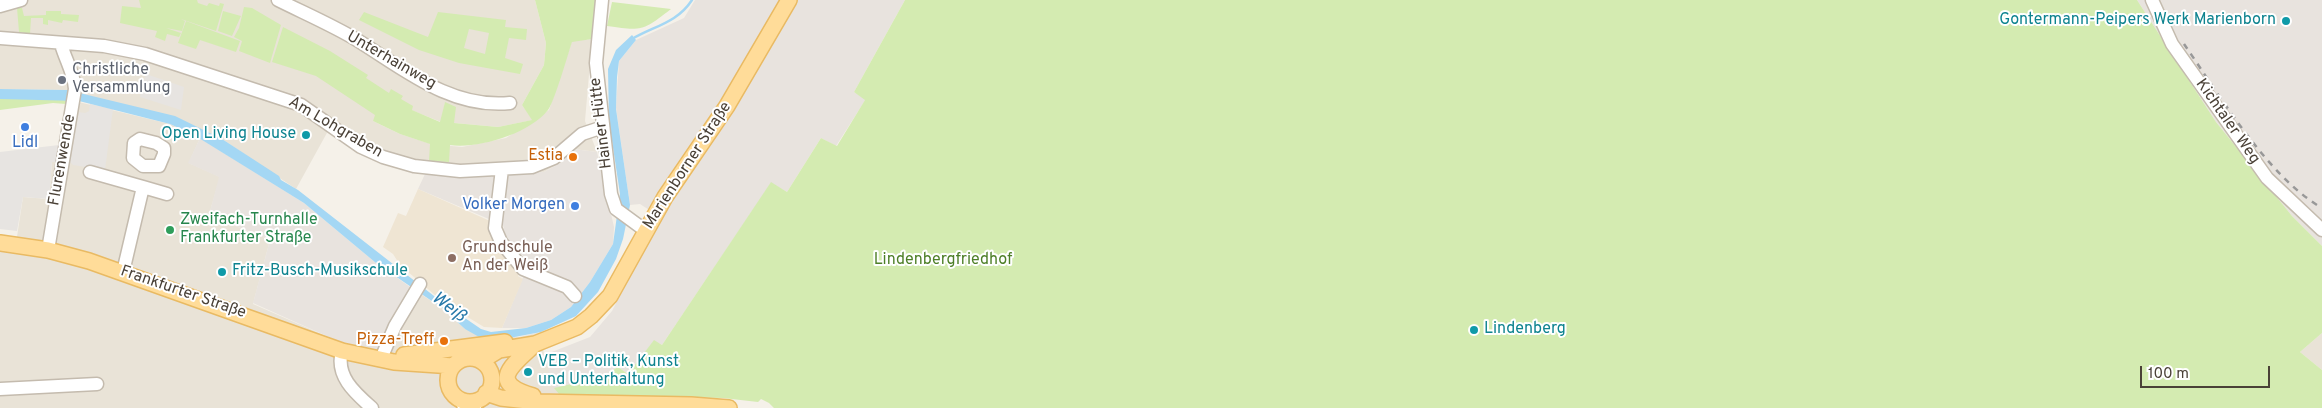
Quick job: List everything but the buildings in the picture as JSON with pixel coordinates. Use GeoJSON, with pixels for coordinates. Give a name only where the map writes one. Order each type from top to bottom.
{"type":"FeatureCollection","features":[{"type":"Feature","properties":{"kind":"main road","name":"Marienborner Straße"},"geometry":{"type":"LineString","coordinates":[[478,390],[499,350],[533,344],[577,327],[591,316],[610,296],[665,197],[727,106],[789,0]]}},
{"type":"Feature","properties":{"kind":"main road","name":"Frankfurter Straße"},"geometry":{"type":"LineString","coordinates":[[0,243],[48,250],[123,272],[342,351],[394,362],[450,378]]}},
{"type":"Feature","properties":{"kind":"main road"},"geometry":{"type":"LineString","coordinates":[[363,356],[422,354],[508,342],[533,344]]}},
{"type":"Feature","properties":{"kind":"main road"},"geometry":{"type":"LineString","coordinates":[[533,344],[511,365],[508,370],[508,381],[518,392],[556,403]]}},
{"type":"Feature","properties":{"kind":"main road"},"geometry":{"type":"LineString","coordinates":[[478,390],[466,358],[450,378],[453,394],[478,390],[500,398],[526,402],[641,406],[711,405],[730,408]]}},
{"type":"Feature","properties":{"kind":"street"},"geometry":{"type":"LineString","coordinates":[[0,6],[21,0]]}},
{"type":"Feature","properties":{"kind":"street","name":"Unterhainweg"},"geometry":{"type":"LineString","coordinates":[[278,0],[356,40],[399,69],[430,86],[483,103],[510,103]]}},
{"type":"Feature","properties":{"kind":"street","name":"Hainer Hütte"},"geometry":{"type":"LineString","coordinates":[[602,0],[596,63],[611,194],[616,209],[646,231]]}},
{"type":"Feature","properties":{"kind":"street","name":"Kichtaler Weg"},"geometry":{"type":"LineString","coordinates":[[2152,0],[2172,44],[2267,178],[2322,230]]}},
{"type":"Feature","properties":{"kind":"street"},"geometry":{"type":"LineString","coordinates":[[0,38],[61,44]]}},
{"type":"Feature","properties":{"kind":"street","name":"Am Lohgraben"},"geometry":{"type":"LineString","coordinates":[[61,44],[104,46],[145,54],[179,67],[292,101],[315,114],[361,147],[382,157],[414,166],[451,170],[532,167],[547,162],[582,134],[603,127]]}},
{"type":"Feature","properties":{"kind":"street","name":"Flurenwende"},"geometry":{"type":"LineString","coordinates":[[48,250],[74,95],[74,79],[65,60],[61,44]]}},
{"type":"Feature","properties":{"kind":"street"},"geometry":{"type":"LineString","coordinates":[[123,272],[141,187],[143,166]]}},
{"type":"Feature","properties":{"kind":"street"},"geometry":{"type":"LineString","coordinates":[[502,169],[496,228],[501,242],[523,270],[567,287],[575,296]]}},
{"type":"Feature","properties":{"kind":"street"},"geometry":{"type":"LineString","coordinates":[[90,172],[168,194]]}},
{"type":"Feature","properties":{"kind":"street"},"geometry":{"type":"LineString","coordinates":[[383,354],[395,326],[418,288]]}},
{"type":"Feature","properties":{"kind":"street"},"geometry":{"type":"LineString","coordinates":[[342,351],[340,363],[344,379],[372,408]]}},
{"type":"Feature","properties":{"kind":"street"},"geometry":{"type":"LineString","coordinates":[[0,389],[97,384]]}},
{"type":"Feature","properties":{"kind":"shaded area"},"geometry":{"type":"Polygon","coordinates":[[[0,0],[535,0],[546,43],[544,65],[522,105],[533,120],[498,127],[454,123],[445,103],[441,122],[411,110],[373,121],[400,134],[431,144],[462,147],[506,138],[549,110],[572,41],[592,39],[585,121],[597,152],[573,149],[562,162],[544,172],[431,175],[357,152],[328,131],[296,189],[222,139],[67,90],[0,89],[0,0]]]}},
{"type":"Feature","properties":{"kind":"shaded area"},"geometry":{"type":"Polygon","coordinates":[[[695,0],[905,0],[854,92],[866,99],[836,146],[821,138],[787,192],[771,183],[662,345],[654,341],[628,374],[618,367],[602,377],[554,388],[544,355],[590,337],[612,311],[660,217],[640,204],[630,205],[616,108],[619,61],[636,40],[684,18],[695,0]]]}},
{"type":"Feature","properties":{"kind":"shaded area"},"geometry":{"type":"Polygon","coordinates":[[[2137,0],[2322,0],[2322,246],[2292,216],[2216,122],[2137,0]]]}},
{"type":"Feature","properties":{"kind":"shaded area"},"geometry":{"type":"Polygon","coordinates":[[[146,74],[184,87],[181,110],[140,97],[146,74]]]}},
{"type":"Feature","properties":{"kind":"shaded area"},"geometry":{"type":"Polygon","coordinates":[[[66,99],[170,124],[200,138],[189,163],[220,177],[209,215],[270,240],[253,304],[349,346],[413,289],[442,308],[465,329],[519,337],[541,332],[544,355],[616,408],[0,408],[0,249],[15,250],[23,197],[49,199],[52,162],[56,162],[66,99]]]}},
{"type":"Feature","properties":{"kind":"shaded area"},"geometry":{"type":"Polygon","coordinates":[[[90,104],[113,109],[105,170],[73,165],[70,162],[79,112],[85,113],[89,111],[90,104]]]}},
{"type":"Feature","properties":{"kind":"shaded area"},"geometry":{"type":"Polygon","coordinates":[[[200,138],[304,203],[376,263],[413,289],[377,350],[349,346],[253,303],[270,240],[209,215],[219,177],[188,163],[200,138]]]}},
{"type":"Feature","properties":{"kind":"shaded area"},"geometry":{"type":"Polygon","coordinates":[[[59,145],[57,162],[52,162],[49,199],[23,197],[17,231],[0,229],[0,152],[59,145]]]}},
{"type":"Feature","properties":{"kind":"shaded area"},"geometry":{"type":"Polygon","coordinates":[[[573,149],[597,152],[614,227],[613,244],[590,282],[571,307],[551,320],[526,328],[502,328],[530,260],[518,253],[506,237],[503,225],[418,189],[425,174],[544,172],[562,162],[573,149]]]}},
{"type":"Feature","properties":{"kind":"shaded area","name":"Grundschule An der Weiß"},"geometry":{"type":"Polygon","coordinates":[[[418,189],[490,221],[519,273],[518,276],[523,279],[502,328],[484,327],[443,302],[400,265],[393,254],[383,247],[398,213],[406,216],[418,189]]]}},
{"type":"Feature","properties":{"kind":"shaded area"},"geometry":{"type":"Polygon","coordinates":[[[2322,333],[2322,370],[2300,352],[2322,333]]]}},
{"type":"Feature","properties":{"kind":"green space"},"geometry":{"type":"Polygon","coordinates":[[[139,0],[197,0],[198,3],[207,6],[209,3],[219,6],[220,3],[224,4],[216,31],[181,19],[185,21],[182,31],[166,28],[181,33],[179,37],[167,34],[165,41],[155,37],[157,31],[120,23],[122,6],[141,8],[139,0]]]}},
{"type":"Feature","properties":{"kind":"green space"},"geometry":{"type":"Polygon","coordinates":[[[535,0],[597,0],[592,39],[572,42],[551,106],[539,119],[516,133],[502,138],[474,145],[450,145],[449,162],[429,161],[430,144],[400,134],[373,121],[375,115],[316,76],[272,62],[283,27],[330,51],[368,75],[366,78],[389,93],[391,89],[403,96],[401,99],[413,106],[412,110],[440,122],[445,102],[456,107],[454,123],[498,127],[532,120],[522,105],[544,65],[546,43],[535,0]]]}},
{"type":"Feature","properties":{"kind":"green space","name":"Lindenbergfriedhof"},"geometry":{"type":"Polygon","coordinates":[[[905,0],[2137,0],[2216,122],[2292,216],[2322,246],[2322,333],[2300,352],[2322,370],[2322,408],[774,408],[761,399],[758,402],[723,398],[560,395],[554,388],[602,377],[618,367],[628,374],[654,340],[662,345],[771,182],[787,192],[821,138],[837,146],[865,100],[854,92],[905,0]]]}},
{"type":"Feature","properties":{"kind":"green space"},"geometry":{"type":"Polygon","coordinates":[[[612,2],[671,9],[654,22],[642,28],[619,28],[607,26],[612,2]]]}},
{"type":"Feature","properties":{"kind":"green space"},"geometry":{"type":"Polygon","coordinates":[[[244,7],[252,8],[281,25],[270,63],[239,51],[242,41],[234,37],[239,28],[244,7]]]}},
{"type":"Feature","properties":{"kind":"green space"},"geometry":{"type":"Polygon","coordinates":[[[17,8],[22,8],[24,16],[46,15],[46,11],[61,11],[61,14],[79,15],[78,22],[63,20],[62,23],[48,20],[48,25],[43,24],[43,18],[31,18],[30,34],[19,32],[17,8]]]}},
{"type":"Feature","properties":{"kind":"green space"},"geometry":{"type":"Polygon","coordinates":[[[223,11],[241,16],[232,36],[218,31],[223,11]]]}},
{"type":"Feature","properties":{"kind":"green space"},"geometry":{"type":"Polygon","coordinates":[[[364,12],[428,37],[438,12],[506,20],[505,27],[527,29],[526,40],[509,38],[505,58],[523,64],[520,74],[459,63],[419,50],[359,20],[364,12]],[[469,29],[464,48],[485,54],[489,33],[469,29]]]}},
{"type":"Feature","properties":{"kind":"green space"},"geometry":{"type":"Polygon","coordinates":[[[186,21],[240,41],[236,52],[200,40],[196,49],[178,43],[186,21]]]}},
{"type":"Feature","properties":{"kind":"green space"},"geometry":{"type":"Polygon","coordinates":[[[0,99],[66,99],[66,104],[53,103],[0,110],[0,99]]]}},
{"type":"Feature","properties":{"kind":"water"},"geometry":{"type":"Polygon","coordinates":[[[632,35],[636,40],[619,61],[617,77],[616,109],[630,205],[623,239],[616,259],[598,292],[576,316],[541,332],[488,342],[465,329],[442,308],[376,263],[304,203],[194,135],[170,124],[79,101],[0,99],[0,89],[67,90],[175,116],[222,139],[279,176],[281,180],[298,190],[443,303],[481,329],[491,332],[526,328],[551,320],[571,307],[590,282],[613,244],[620,194],[609,121],[608,69],[616,50],[632,35]]]}},
{"type":"Feature","properties":{"kind":"waterway","name":"Weiß"},"geometry":{"type":"LineString","coordinates":[[632,39],[672,19],[686,8],[692,0]]}},
{"type":"Feature","properties":{"kind":"railway"},"geometry":{"type":"LineString","coordinates":[[2184,44],[2229,111],[2264,156],[2283,177],[2322,208]]}},
{"type":"Feature","properties":{"kind":"place","name":"Gontermann-Peipers Werk Marienborn"},"geometry":{"type":"Point","coordinates":[2286,21]}},
{"type":"Feature","properties":{"kind":"place","name":"Christliche Versammlung"},"geometry":{"type":"Point","coordinates":[62,80]}},
{"type":"Feature","properties":{"kind":"place","name":"Lidl"},"geometry":{"type":"Point","coordinates":[25,127]}},
{"type":"Feature","properties":{"kind":"place","name":"Open Living House"},"geometry":{"type":"Point","coordinates":[306,135]}},
{"type":"Feature","properties":{"kind":"place","name":"Estia"},"geometry":{"type":"Point","coordinates":[573,157]}},
{"type":"Feature","properties":{"kind":"place","name":"Volker Morgen"},"geometry":{"type":"Point","coordinates":[575,206]}},
{"type":"Feature","properties":{"kind":"place","name":"Zweifach-Turnhalle Frankfurter Straße"},"geometry":{"type":"Point","coordinates":[170,230]}},
{"type":"Feature","properties":{"kind":"place","name":"Grundschule An der Weiß"},"geometry":{"type":"Point","coordinates":[452,258]}},
{"type":"Feature","properties":{"kind":"place","name":"Fritz-Busch-Musikschule"},"geometry":{"type":"Point","coordinates":[222,272]}},
{"type":"Feature","properties":{"kind":"place","name":"Lindenberg"},"geometry":{"type":"Point","coordinates":[1474,330]}},
{"type":"Feature","properties":{"kind":"place","name":"Pizza-Treff"},"geometry":{"type":"Point","coordinates":[444,341]}},
{"type":"Feature","properties":{"kind":"place","name":"VEB – Politik, Kunst und Unterhaltung"},"geometry":{"type":"Point","coordinates":[528,372]}}]}
